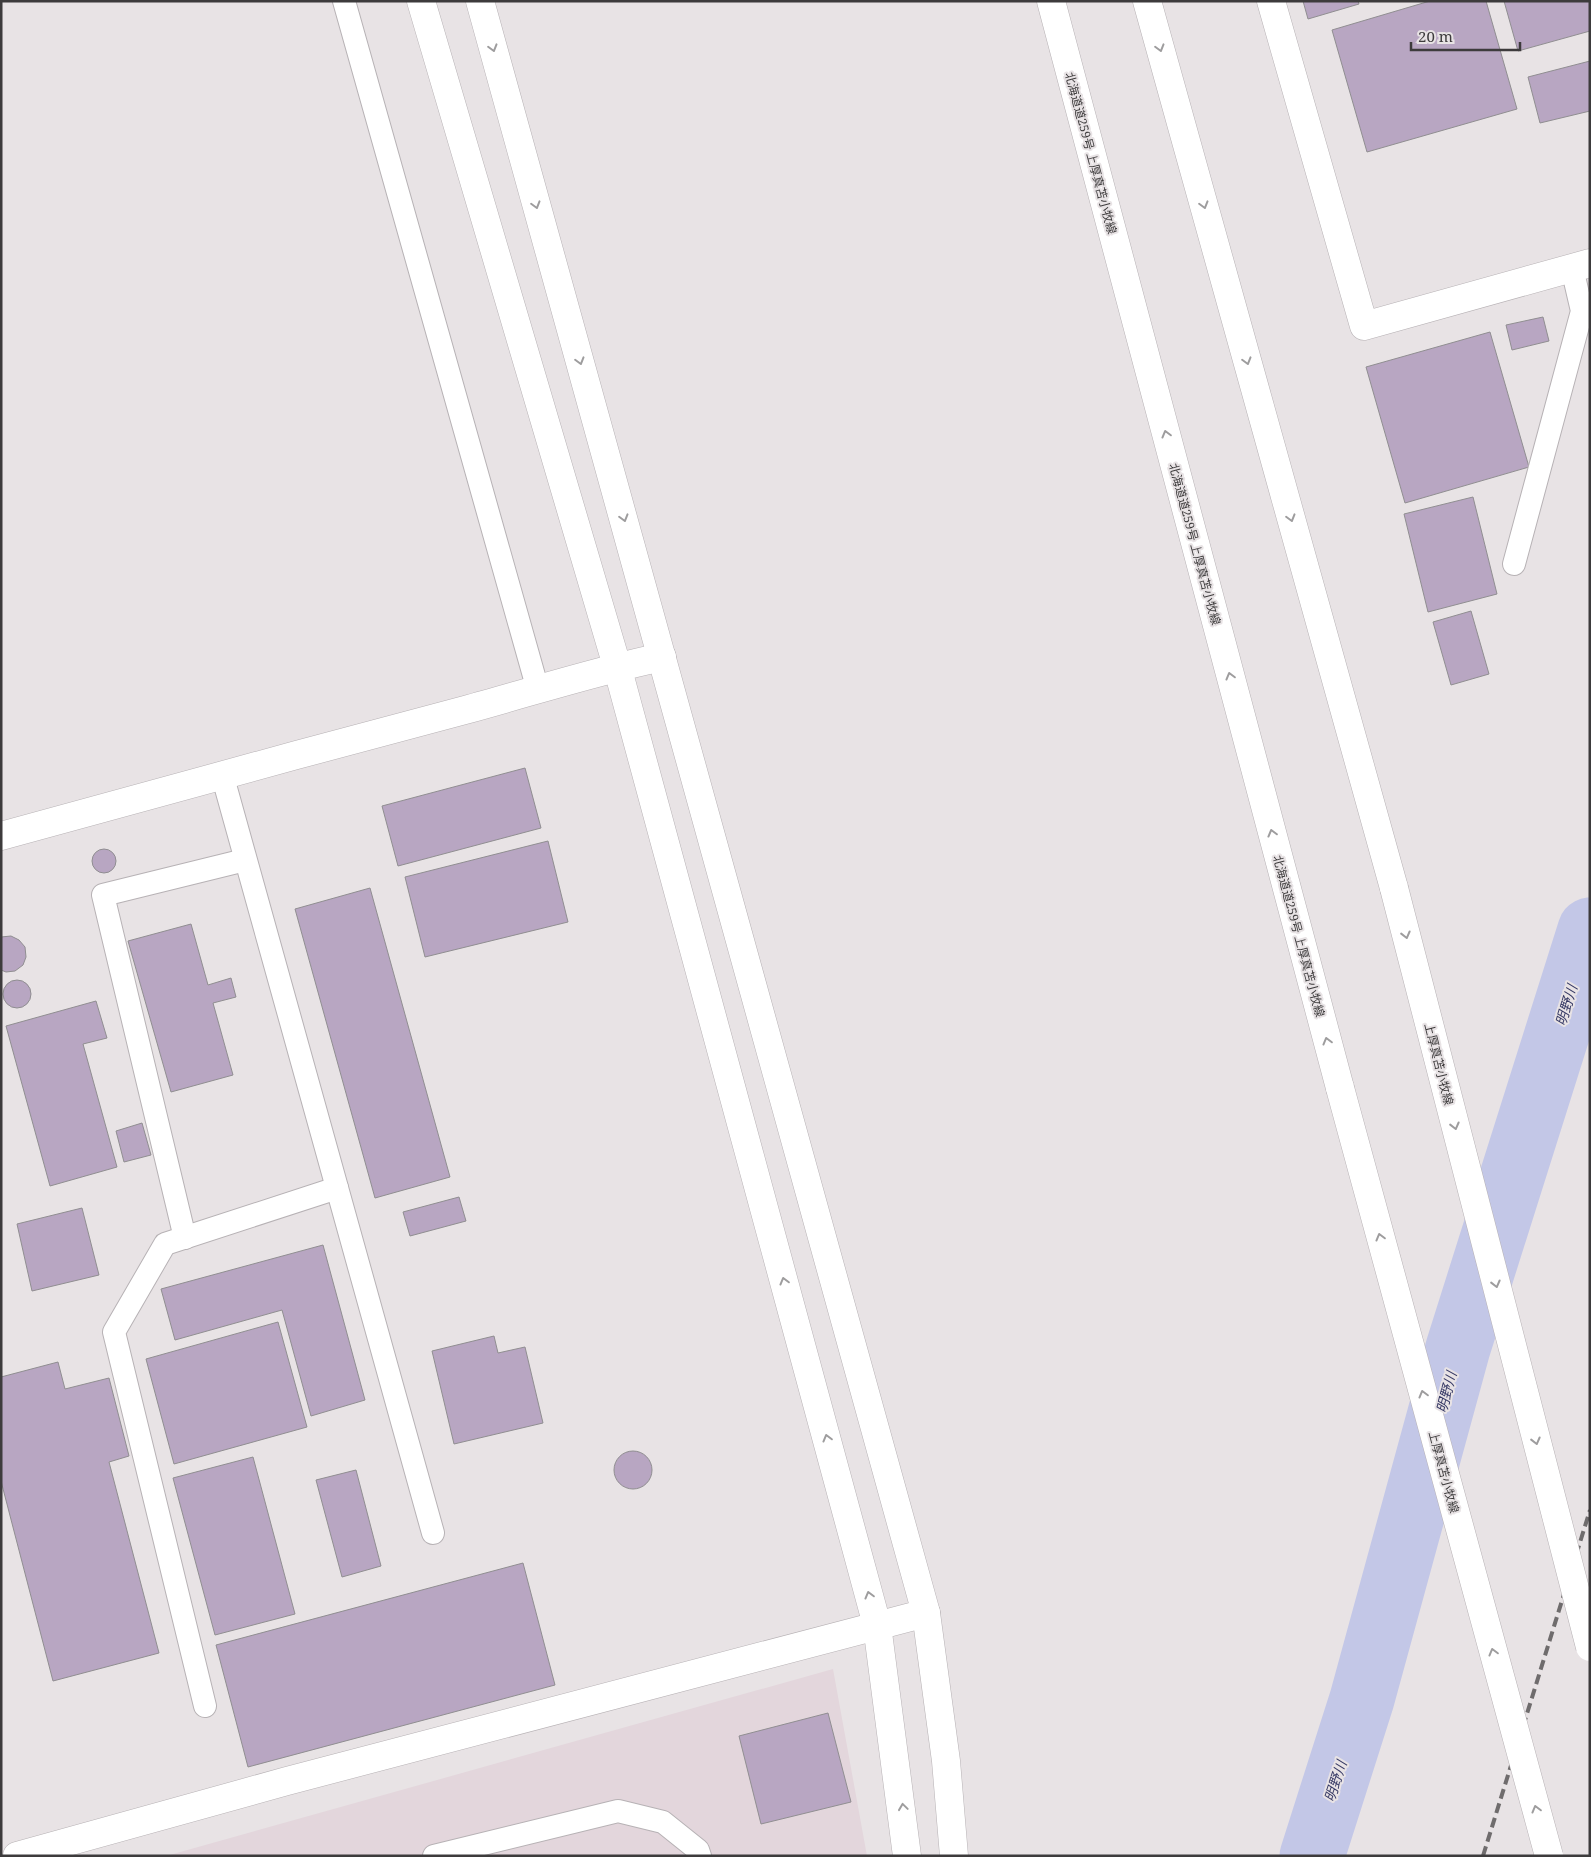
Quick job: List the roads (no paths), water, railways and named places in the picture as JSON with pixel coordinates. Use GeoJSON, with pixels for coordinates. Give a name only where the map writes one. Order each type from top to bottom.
{"type":"FeatureCollection","features":[{"type":"Feature","properties":{"kind":"street"},"geometry":{"type":"LineString","coordinates":[[421,1],[617,666],[877,1626],[907,1856]]}},
{"type":"Feature","properties":{"kind":"street"},"geometry":{"type":"LineString","coordinates":[[480,1],[926,1613],[946,1761],[954,1856]]}},
{"type":"Feature","properties":{"kind":"street","name":"北海道道259号 上厚真苫小牧線"},"geometry":{"type":"LineString","coordinates":[[1051,1],[1340,1088]]}},
{"type":"Feature","properties":{"kind":"street","name":"上厚真苫小牧線"},"geometry":{"type":"LineString","coordinates":[[1147,1],[1394,888],[1590,1647]]}},
{"type":"Feature","properties":{"kind":"street"},"geometry":{"type":"LineString","coordinates":[[1271,1],[1364,326],[1581,266]]}},
{"type":"Feature","properties":{"kind":"street"},"geometry":{"type":"LineString","coordinates":[[1,836],[222,774],[538,690],[617,666],[662,656]]}},
{"type":"Feature","properties":{"kind":"street","name":"上厚真苫小牧線"},"geometry":{"type":"LineString","coordinates":[[1340,1088],[1549,1856]]}},
{"type":"Feature","properties":{"kind":"street"},"geometry":{"type":"LineString","coordinates":[[17,1856],[297,1778],[926,1613]]}},
{"type":"Feature","properties":{"kind":"lane"},"geometry":{"type":"LineString","coordinates":[[344,1],[538,690]]}},
{"type":"Feature","properties":{"kind":"lane"},"geometry":{"type":"LineString","coordinates":[[1514,564],[1582,311],[1581,266]]}},
{"type":"Feature","properties":{"kind":"lane"},"geometry":{"type":"LineString","coordinates":[[222,774],[433,1533]]}},
{"type":"Feature","properties":{"kind":"lane"},"geometry":{"type":"LineString","coordinates":[[185,1238],[103,894],[245,860]]}},
{"type":"Feature","properties":{"kind":"lane"},"geometry":{"type":"LineString","coordinates":[[205,1706],[114,1332],[165,1244],[337,1188]]}},
{"type":"Feature","properties":{"kind":"lane"},"geometry":{"type":"LineString","coordinates":[[434,1856],[618,1811],[663,1822],[698,1850],[700,1856]]}},
{"type":"Feature","properties":{"kind":"waterway","name":"明野川"},"geometry":{"type":"LineString","coordinates":[[1312,1856],[1362,1699],[1458,1348],[1590,930]]}},
{"type":"Feature","properties":{"kind":"railway"},"geometry":{"type":"LineString","coordinates":[[1483,1856],[1590,1510]]}}]}
